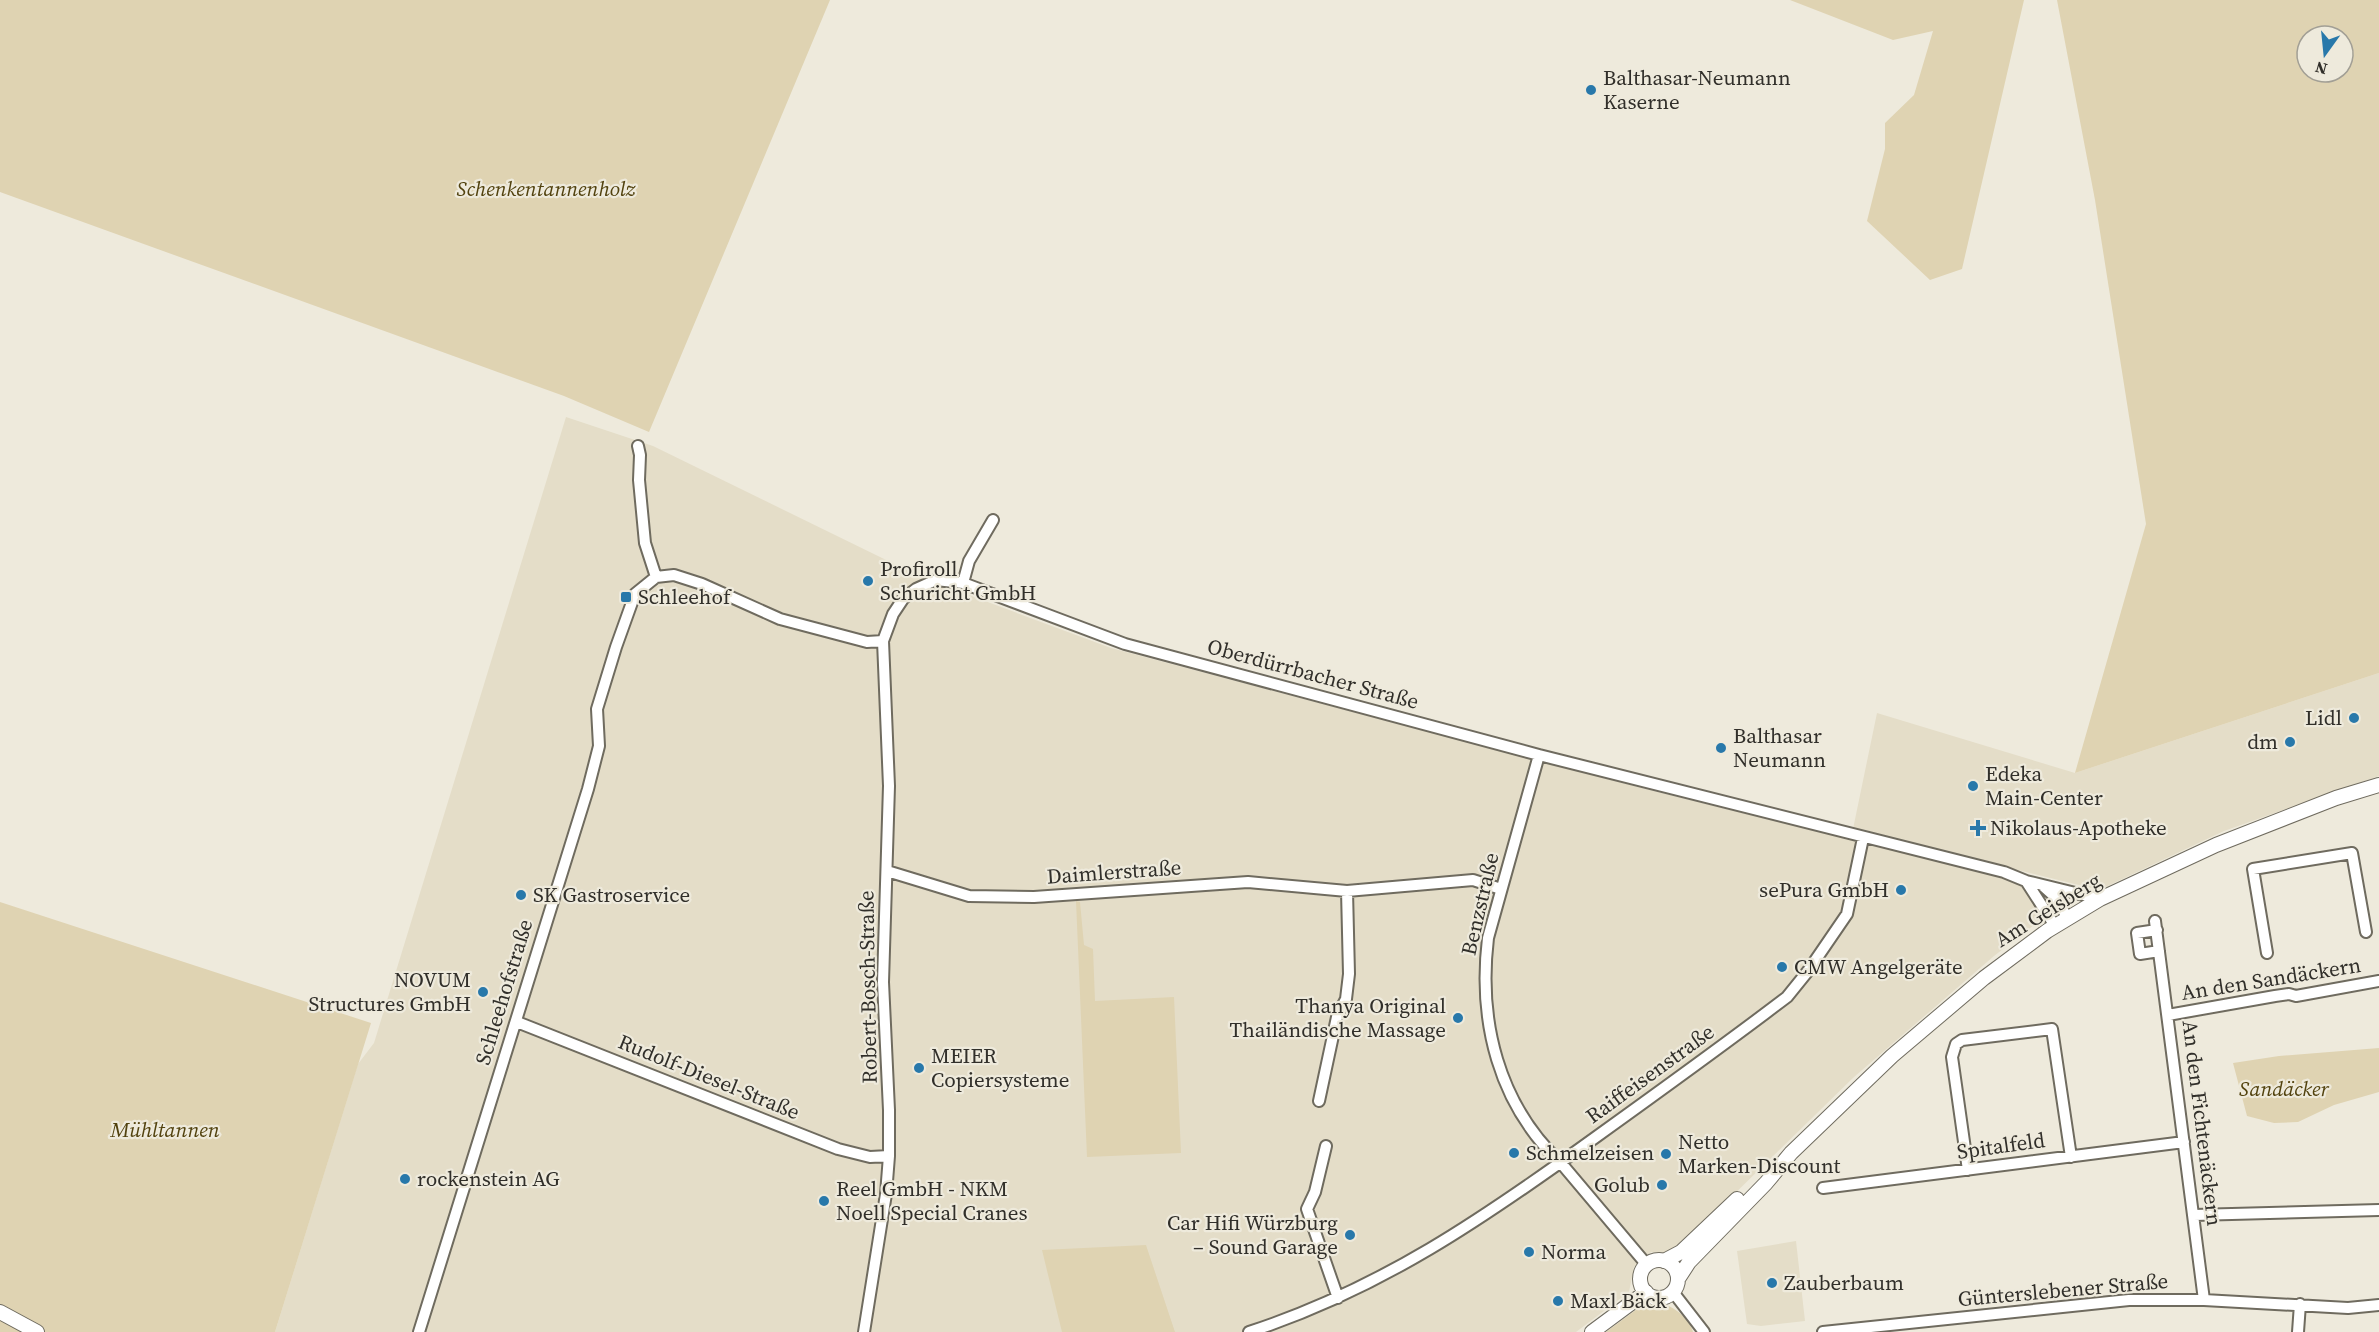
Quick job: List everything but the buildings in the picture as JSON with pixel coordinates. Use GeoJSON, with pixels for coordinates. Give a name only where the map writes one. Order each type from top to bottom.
{"type":"FeatureCollection","features":[{"type":"Feature","properties":{"kind":"street"},"geometry":{"type":"LineString","coordinates":[[638,446],[645,543],[656,577],[674,575],[780,619],[867,642],[883,641]]}},
{"type":"Feature","properties":{"kind":"street"},"geometry":{"type":"LineString","coordinates":[[963,583],[969,561],[993,520]]}},
{"type":"Feature","properties":{"kind":"street","name":"Schleehofstraße"},"geometry":{"type":"LineString","coordinates":[[418,1332],[517,1022],[588,789],[599,746],[597,709],[635,594],[656,577]]}},
{"type":"Feature","properties":{"kind":"street","name":"Oberdürrbacher Straße"},"geometry":{"type":"LineString","coordinates":[[883,641],[893,614],[903,599],[916,589],[936,580],[963,583],[1125,644],[1539,755],[2004,872],[2026,881],[2100,899]]}},
{"type":"Feature","properties":{"kind":"street","name":"Robert-Bosch-Straße"},"geometry":{"type":"LineString","coordinates":[[864,1332],[886,1194],[889,1156],[883,982],[889,786],[883,641]]}},
{"type":"Feature","properties":{"kind":"street","name":"Benzstraße"},"geometry":{"type":"LineString","coordinates":[[1539,755],[1488,938],[1485,960],[1488,1025],[1506,1085],[1522,1114],[1541,1141],[1647,1265]]}},
{"type":"Feature","properties":{"kind":"street","name":"Am Geisberg"},"geometry":{"type":"LineString","coordinates":[[1664,1261],[1681,1252],[1791,1153],[1892,1056],[1984,978],[2055,926],[2100,899],[2216,845],[2336,798],[2379,785]]}},
{"type":"Feature","properties":{"kind":"street","name":"Raiffeisenstraße"},"geometry":{"type":"LineString","coordinates":[[1249,1332],[1338,1298],[1416,1258],[1473,1223],[1561,1163],[1787,997],[1847,914],[1863,838]]}},
{"type":"Feature","properties":{"kind":"street"},"geometry":{"type":"LineString","coordinates":[[2267,954],[2253,869],[2352,853],[2366,932]]}},
{"type":"Feature","properties":{"kind":"street","name":"Daimlerstraße"},"geometry":{"type":"LineString","coordinates":[[887,871],[969,896],[1034,897],[1248,882],[1347,891],[1473,880],[1502,889]]}},
{"type":"Feature","properties":{"kind":"street"},"geometry":{"type":"LineString","coordinates":[[2026,881],[2055,926]]}},
{"type":"Feature","properties":{"kind":"street"},"geometry":{"type":"LineString","coordinates":[[2040,884],[2053,895],[2068,918]]}},
{"type":"Feature","properties":{"kind":"street"},"geometry":{"type":"LineString","coordinates":[[1319,1101],[1337,1017],[1346,999],[1349,974],[1347,891]]}},
{"type":"Feature","properties":{"kind":"street","name":"An den Fichtenäckern"},"geometry":{"type":"LineString","coordinates":[[2159,951],[2140,954],[2137,933],[2156,926],[2204,1300]]}},
{"type":"Feature","properties":{"kind":"street","name":"An den Sandäckern"},"geometry":{"type":"LineString","coordinates":[[2168,1015],[2379,981]]}},
{"type":"Feature","properties":{"kind":"street","name":"Rudolf-Diesel-Straße"},"geometry":{"type":"LineString","coordinates":[[517,1022],[838,1149],[870,1157],[889,1156]]}},
{"type":"Feature","properties":{"kind":"street"},"geometry":{"type":"LineString","coordinates":[[1968,1170],[1952,1057],[1956,1044],[1962,1040],[2052,1029],[2071,1157]]}},
{"type":"Feature","properties":{"kind":"street","name":"Spitalfeld"},"geometry":{"type":"LineString","coordinates":[[1823,1188],[2184,1142]]}},
{"type":"Feature","properties":{"kind":"street"},"geometry":{"type":"LineString","coordinates":[[1326,1146],[1315,1192],[1307,1209],[1338,1298]]}},
{"type":"Feature","properties":{"kind":"street","name":"Am Geisberg"},"geometry":{"type":"LineString","coordinates":[[1675,1286],[1689,1262],[1791,1153]]}},
{"type":"Feature","properties":{"kind":"street"},"geometry":{"type":"LineString","coordinates":[[2194,1215],[2379,1210]]}},
{"type":"Feature","properties":{"kind":"street"},"geometry":{"type":"LineString","coordinates":[[1675,1286],[1660,1298],[1646,1292],[1640,1280],[1642,1272],[1652,1262],[1664,1261],[1675,1270],[1675,1286],[1704,1332]]}},
{"type":"Feature","properties":{"kind":"street"},"geometry":{"type":"LineString","coordinates":[[1592,1332],[1646,1292]]}},
{"type":"Feature","properties":{"kind":"street","name":"Günterslebener Straße"},"geometry":{"type":"LineString","coordinates":[[1823,1332],[2129,1300],[2204,1300],[2348,1308],[2379,1305]]}},
{"type":"Feature","properties":{"kind":"street"},"geometry":{"type":"LineString","coordinates":[[2298,1332],[2300,1305]]}},
{"type":"Feature","properties":{"kind":"street"},"geometry":{"type":"LineString","coordinates":[[0,1312],[37,1332]]}},
{"type":"Feature","properties":{"kind":"shaded area"},"geometry":{"type":"Polygon","coordinates":[[[566,417],[653,446],[923,578],[1111,648],[1638,787],[2020,882],[2034,893],[2042,915],[2039,921],[1994,956],[1854,1077],[1672,1255],[1651,1252],[1634,1267],[1629,1292],[1576,1332],[275,1332],[358,1064],[374,1043],[566,417]]]}},
{"type":"Feature","properties":{"kind":"shaded area"},"geometry":{"type":"Polygon","coordinates":[[[2379,673],[2379,776],[2224,831],[2099,890],[1853,829],[1877,713],[2075,773],[2379,673]]]}},
{"type":"Feature","properties":{"kind":"shaded area","name":"Zauberbaum"},"geometry":{"type":"Polygon","coordinates":[[[1796,1241],[1805,1321],[1761,1326],[1747,1324],[1737,1251],[1796,1241]]]}},
{"type":"Feature","properties":{"kind":"green space","name":"Schenkentannenholz"},"geometry":{"type":"Polygon","coordinates":[[[0,0],[830,0],[649,432],[564,396],[0,192],[0,0]]]}},
{"type":"Feature","properties":{"kind":"green space"},"geometry":{"type":"Polygon","coordinates":[[[1790,0],[2024,0],[1962,269],[1930,280],[1867,221],[1885,149],[1885,123],[1914,95],[1933,31],[1893,40],[1790,0]]]}},
{"type":"Feature","properties":{"kind":"green space"},"geometry":{"type":"Polygon","coordinates":[[[2057,0],[2379,0],[2379,673],[2075,773],[2146,524],[2095,200],[2057,0]]]}},
{"type":"Feature","properties":{"kind":"green space"},"geometry":{"type":"Polygon","coordinates":[[[1076,901],[1080,902],[1084,945],[1093,949],[1095,1001],[1174,997],[1181,1153],[1087,1157],[1076,901]]]}},
{"type":"Feature","properties":{"kind":"green space","name":"Mühltannen"},"geometry":{"type":"Polygon","coordinates":[[[0,902],[371,1023],[275,1332],[0,1332],[0,902]]]}},
{"type":"Feature","properties":{"kind":"green space","name":"Sandäcker"},"geometry":{"type":"Polygon","coordinates":[[[2379,1048],[2379,1092],[2334,1105],[2298,1122],[2274,1123],[2247,1116],[2233,1063],[2279,1056],[2379,1048]]]}},
{"type":"Feature","properties":{"kind":"green space"},"geometry":{"type":"Polygon","coordinates":[[[1146,1245],[1175,1332],[1062,1332],[1042,1250],[1146,1245]]]}},
{"type":"Feature","properties":{"kind":"green space"},"geometry":{"type":"Polygon","coordinates":[[[1644,1304],[1669,1306],[1686,1320],[1693,1332],[1606,1332],[1644,1304]]]}},
{"type":"Feature","properties":{"kind":"place","name":"Balthasar-Neumann Kaserne"},"geometry":{"type":"Point","coordinates":[1591,90]}},
{"type":"Feature","properties":{"kind":"place","name":"Profiroll Schuricht GmbH"},"geometry":{"type":"Point","coordinates":[868,581]}},
{"type":"Feature","properties":{"kind":"place","name":"Schleehof"},"geometry":{"type":"Point","coordinates":[626,597]}},
{"type":"Feature","properties":{"kind":"place","name":"Lidl"},"geometry":{"type":"Point","coordinates":[2354,718]}},
{"type":"Feature","properties":{"kind":"place","name":"dm"},"geometry":{"type":"Point","coordinates":[2290,742]}},
{"type":"Feature","properties":{"kind":"place","name":"Balthasar Neumann"},"geometry":{"type":"Point","coordinates":[1721,748]}},
{"type":"Feature","properties":{"kind":"place","name":"Edeka Main-Center"},"geometry":{"type":"Point","coordinates":[1973,786]}},
{"type":"Feature","properties":{"kind":"place","name":"Nikolaus-Apotheke"},"geometry":{"type":"Point","coordinates":[1978,828]}},
{"type":"Feature","properties":{"kind":"place","name":"sePura GmbH"},"geometry":{"type":"Point","coordinates":[1901,890]}},
{"type":"Feature","properties":{"kind":"place","name":"SK Gastroservice"},"geometry":{"type":"Point","coordinates":[521,895]}},
{"type":"Feature","properties":{"kind":"place","name":"CMW Angelgeräte"},"geometry":{"type":"Point","coordinates":[1782,967]}},
{"type":"Feature","properties":{"kind":"place","name":"NOVUM Structures GmbH"},"geometry":{"type":"Point","coordinates":[483,992]}},
{"type":"Feature","properties":{"kind":"place","name":"Thanya Original Thailändische Massage"},"geometry":{"type":"Point","coordinates":[1458,1018]}},
{"type":"Feature","properties":{"kind":"place","name":"MEIER Copiersysteme"},"geometry":{"type":"Point","coordinates":[919,1068]}},
{"type":"Feature","properties":{"kind":"place","name":"Schmelzeisen"},"geometry":{"type":"Point","coordinates":[1514,1153]}},
{"type":"Feature","properties":{"kind":"place","name":"Netto Marken-Discount"},"geometry":{"type":"Point","coordinates":[1666,1154]}},
{"type":"Feature","properties":{"kind":"place","name":"rockenstein AG"},"geometry":{"type":"Point","coordinates":[405,1179]}},
{"type":"Feature","properties":{"kind":"place","name":"Golub"},"geometry":{"type":"Point","coordinates":[1662,1185]}},
{"type":"Feature","properties":{"kind":"place","name":"Reel GmbH - NKM Noell Special Cranes"},"geometry":{"type":"Point","coordinates":[824,1201]}},
{"type":"Feature","properties":{"kind":"place","name":"Car Hifi Würzburg – Sound Garage"},"geometry":{"type":"Point","coordinates":[1350,1235]}},
{"type":"Feature","properties":{"kind":"place","name":"Norma"},"geometry":{"type":"Point","coordinates":[1529,1252]}},
{"type":"Feature","properties":{"kind":"place","name":"Zauberbaum"},"geometry":{"type":"Point","coordinates":[1772,1283]}},
{"type":"Feature","properties":{"kind":"place","name":"Maxl Bäck"},"geometry":{"type":"Point","coordinates":[1558,1301]}}]}
